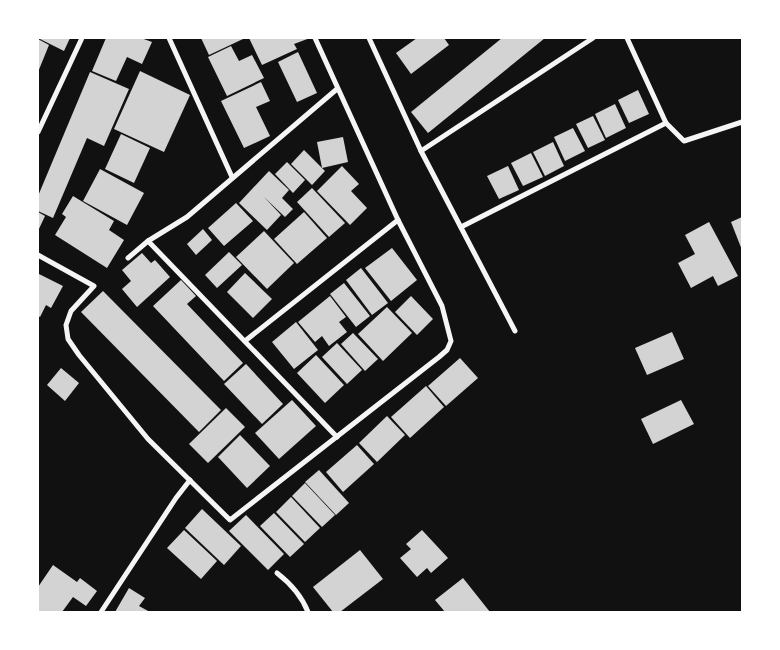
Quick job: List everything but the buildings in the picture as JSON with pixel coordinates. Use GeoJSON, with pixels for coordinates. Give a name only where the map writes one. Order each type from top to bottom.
{"type":"FeatureCollection","features":[{"type":"Feature","properties":{"kind":"street"},"geometry":{"type":"LineString","coordinates":[[38,132],[82,38]]}},
{"type":"Feature","properties":{"kind":"street"},"geometry":{"type":"LineString","coordinates":[[169,38],[232,177]]}},
{"type":"Feature","properties":{"kind":"street"},"geometry":{"type":"LineString","coordinates":[[38,255],[94,286],[71,311],[66,326],[68,339],[148,439],[230,520],[443,354],[451,341],[442,306],[398,220],[315,38]]}},
{"type":"Feature","properties":{"kind":"street"},"geometry":{"type":"LineString","coordinates":[[370,38],[421,151],[515,331]]}},
{"type":"Feature","properties":{"kind":"street"},"geometry":{"type":"LineString","coordinates":[[421,151],[593,38]]}},
{"type":"Feature","properties":{"kind":"street"},"geometry":{"type":"LineString","coordinates":[[628,38],[666,123],[684,141],[742,122]]}},
{"type":"Feature","properties":{"kind":"street"},"geometry":{"type":"LineString","coordinates":[[128,258],[148,241],[187,217],[337,89]]}},
{"type":"Feature","properties":{"kind":"street"},"geometry":{"type":"LineString","coordinates":[[461,227],[666,123]]}},
{"type":"Feature","properties":{"kind":"street"},"geometry":{"type":"LineString","coordinates":[[245,341],[398,220]]}},
{"type":"Feature","properties":{"kind":"street"},"geometry":{"type":"LineString","coordinates":[[148,241],[337,437]]}},
{"type":"Feature","properties":{"kind":"street"},"geometry":{"type":"LineString","coordinates":[[101,612],[176,498],[190,480]]}},
{"type":"Feature","properties":{"kind":"street"},"geometry":{"type":"LineString","coordinates":[[277,572],[300,597],[308,612]]}}]}
